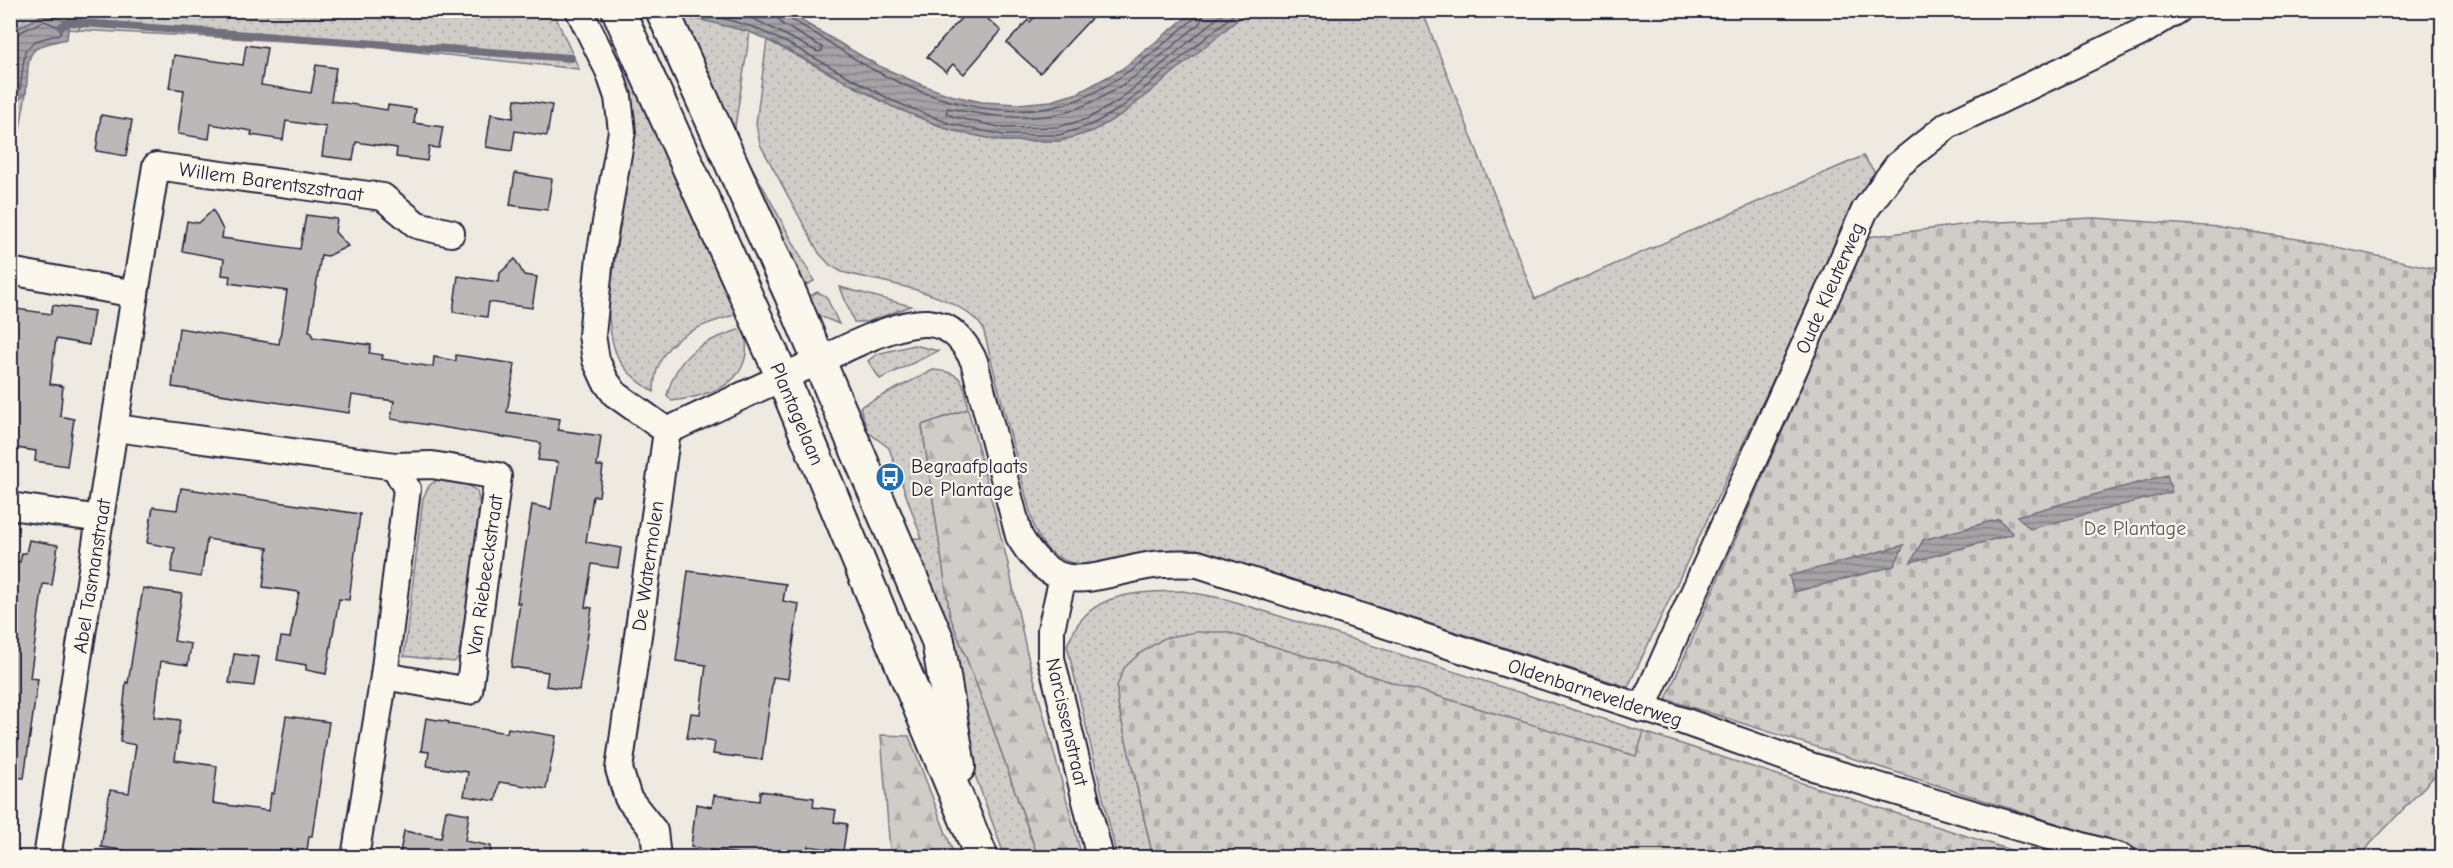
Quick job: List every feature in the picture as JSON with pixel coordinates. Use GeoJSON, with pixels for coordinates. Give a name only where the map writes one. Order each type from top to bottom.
{"type":"FeatureCollection","features":[{"type":"Feature","properties":{"kind":"main road","name":"Plantagelaan"},"geometry":{"type":"LineString","coordinates":[[619,13],[782,376],[969,821],[982,858]]}},
{"type":"Feature","properties":{"kind":"main road","name":"Plantagelaan"},"geometry":{"type":"LineString","coordinates":[[663,14],[819,360],[938,641],[969,821]]}},
{"type":"Feature","properties":{"kind":"street"},"geometry":{"type":"LineString","coordinates":[[579,10],[609,71],[618,97],[622,131],[600,257],[592,335],[596,360],[605,380],[615,394],[667,431],[855,344],[912,323],[946,326],[966,344],[974,361],[1019,536],[1029,554],[1042,567],[1063,577]]}},
{"type":"Feature","properties":{"kind":"street","name":"Oude Kleuterweg"},"geometry":{"type":"LineString","coordinates":[[1642,709],[1865,210],[1897,166],[1948,125],[2140,33],[2176,10]]}},
{"type":"Feature","properties":{"kind":"street","name":"Willem Barentszstraat"},"geometry":{"type":"LineString","coordinates":[[135,294],[156,166],[383,197],[417,225],[451,233]]}},
{"type":"Feature","properties":{"kind":"street"},"geometry":{"type":"LineString","coordinates":[[10,271],[135,294]]}},
{"type":"Feature","properties":{"kind":"street","name":"Abel Tasmanstraat"},"geometry":{"type":"LineString","coordinates":[[47,858],[102,519],[135,294]]}},
{"type":"Feature","properties":{"kind":"street","name":"Van Riebeeckstraat"},"geometry":{"type":"LineString","coordinates":[[116,428],[395,466],[432,465],[498,476],[469,691],[384,676]]}},
{"type":"Feature","properties":{"kind":"street","name":"De Watermolen"},"geometry":{"type":"LineString","coordinates":[[657,858],[654,831],[628,798],[619,769],[667,431]]}},
{"type":"Feature","properties":{"kind":"street"},"geometry":{"type":"LineString","coordinates":[[355,858],[384,676],[407,489],[395,466]]}},
{"type":"Feature","properties":{"kind":"street"},"geometry":{"type":"LineString","coordinates":[[10,506],[102,519]]}},
{"type":"Feature","properties":{"kind":"street","name":"Oldenbarnevelderweg"},"geometry":{"type":"LineString","coordinates":[[1063,577],[1087,579],[1150,565],[1198,564],[1810,766],[2123,858]]}},
{"type":"Feature","properties":{"kind":"street","name":"Narcissenstraat"},"geometry":{"type":"LineString","coordinates":[[1063,577],[1051,629],[1051,658],[1100,858]]}},
{"type":"Feature","properties":{"kind":"green space"},"geometry":{"type":"Polygon","coordinates":[[[82,10],[553,11],[579,69],[343,44],[79,30],[82,10]]]}},
{"type":"Feature","properties":{"kind":"green space"},"geometry":{"type":"Polygon","coordinates":[[[1422,10],[1535,299],[1863,156],[1876,174],[1853,202],[1792,340],[1628,687],[1196,549],[1089,565],[1070,562],[1055,555],[1043,544],[1034,527],[983,328],[971,316],[938,297],[842,272],[830,265],[819,253],[760,144],[756,124],[767,40],[891,106],[950,130],[1002,141],[1060,141],[1093,131],[1124,113],[1248,11],[1422,10]]]}},
{"type":"Feature","properties":{"kind":"green space"},"geometry":{"type":"Polygon","coordinates":[[[11,11],[82,11],[79,30],[68,29],[69,22],[44,14],[11,32],[11,11]]]}},
{"type":"Feature","properties":{"kind":"green space"},"geometry":{"type":"Polygon","coordinates":[[[673,11],[750,32],[735,126],[737,139],[814,281],[799,289],[673,11]]]}},
{"type":"Feature","properties":{"kind":"green space"},"geometry":{"type":"Polygon","coordinates":[[[610,15],[738,309],[734,315],[704,325],[678,339],[661,360],[654,392],[623,366],[611,336],[608,308],[627,177],[617,68],[611,45],[610,15]]]}},
{"type":"Feature","properties":{"kind":"green space"},"geometry":{"type":"Polygon","coordinates":[[[26,93],[17,146],[11,145],[11,107],[26,93]]]}},
{"type":"Feature","properties":{"kind":"green space","name":"De Plantage"},"geometry":{"type":"Polygon","coordinates":[[[2095,218],[2219,227],[2304,240],[2442,270],[2442,768],[2358,857],[2162,857],[1666,699],[1867,237],[1977,223],[2095,218]]]}},
{"type":"Feature","properties":{"kind":"green space"},"geometry":{"type":"Polygon","coordinates":[[[840,287],[911,306],[867,322],[854,322],[840,287]]]}},
{"type":"Feature","properties":{"kind":"green space"},"geometry":{"type":"Polygon","coordinates":[[[817,292],[826,296],[839,324],[817,315],[805,299],[817,292]]]}},
{"type":"Feature","properties":{"kind":"green space"},"geometry":{"type":"Polygon","coordinates":[[[744,328],[746,346],[744,361],[739,373],[718,389],[704,395],[672,401],[667,395],[678,368],[686,358],[705,343],[744,328]]]}},
{"type":"Feature","properties":{"kind":"green space"},"geometry":{"type":"Polygon","coordinates":[[[914,345],[938,351],[880,379],[868,361],[877,354],[914,345]]]}},
{"type":"Feature","properties":{"kind":"green space"},"geometry":{"type":"Polygon","coordinates":[[[933,370],[951,373],[960,380],[965,391],[968,409],[922,425],[950,615],[1038,857],[1005,857],[975,775],[905,537],[922,539],[889,448],[868,432],[860,407],[933,370]]]}},
{"type":"Feature","properties":{"kind":"green space"},"geometry":{"type":"Polygon","coordinates":[[[968,409],[1008,564],[1026,649],[1082,857],[1038,857],[989,717],[950,616],[922,425],[968,409]]]}},
{"type":"Feature","properties":{"kind":"green space"},"geometry":{"type":"Polygon","coordinates":[[[439,478],[458,479],[477,491],[481,509],[459,657],[454,662],[404,656],[423,498],[429,486],[439,478]]]}},
{"type":"Feature","properties":{"kind":"green space"},"geometry":{"type":"Polygon","coordinates":[[[1183,591],[1226,599],[1644,732],[1637,757],[1226,632],[1117,686],[1118,705],[1153,857],[1117,857],[1067,645],[1078,624],[1099,605],[1126,595],[1183,591]]]}},
{"type":"Feature","properties":{"kind":"green space"},"geometry":{"type":"Polygon","coordinates":[[[1196,632],[1226,632],[1636,756],[1644,732],[2032,857],[1153,857],[1118,705],[1117,686],[1124,668],[1139,654],[1164,638],[1196,632]]]}},
{"type":"Feature","properties":{"kind":"green space"},"geometry":{"type":"Polygon","coordinates":[[[881,735],[909,736],[955,857],[893,857],[890,851],[881,735]]]}},
{"type":"Feature","properties":{"kind":"water"},"geometry":{"type":"Polygon","coordinates":[[[665,11],[785,11],[877,65],[922,85],[950,95],[982,102],[1018,104],[1051,101],[1078,93],[1122,69],[1194,11],[1248,11],[1124,113],[1093,131],[1060,141],[1002,141],[950,130],[891,106],[750,32],[665,11]]]}},
{"type":"Feature","properties":{"kind":"water"},"geometry":{"type":"Polygon","coordinates":[[[44,14],[69,22],[67,39],[36,49],[29,60],[26,93],[11,107],[11,32],[44,14]]]}},
{"type":"Feature","properties":{"kind":"water"},"geometry":{"type":"Polygon","coordinates":[[[2167,475],[2172,492],[2030,529],[2017,516],[2167,475]]]}},
{"type":"Feature","properties":{"kind":"water"},"geometry":{"type":"Polygon","coordinates":[[[1999,519],[2013,534],[1911,562],[1923,540],[1999,519]]]}},
{"type":"Feature","properties":{"kind":"water"},"geometry":{"type":"Polygon","coordinates":[[[1904,545],[1894,566],[1794,592],[1789,576],[1904,545]]]}},
{"type":"Feature","properties":{"kind":"building"},"geometry":{"type":"Polygon","coordinates":[[[968,10],[978,10],[1001,31],[964,74],[953,64],[946,72],[927,57],[968,10]]]}},
{"type":"Feature","properties":{"kind":"building"},"geometry":{"type":"Polygon","coordinates":[[[1041,10],[1099,10],[1040,73],[1007,43],[1028,20],[1030,22],[1041,10]]]}},
{"type":"Feature","properties":{"kind":"building"},"geometry":{"type":"Polygon","coordinates":[[[246,45],[267,48],[261,85],[311,93],[316,65],[336,68],[331,101],[387,110],[388,105],[416,109],[414,123],[443,127],[439,148],[429,147],[427,161],[396,157],[397,148],[356,142],[353,160],[322,156],[326,127],[286,121],[283,140],[251,135],[252,131],[211,124],[209,139],[178,134],[184,90],[169,88],[174,55],[243,65],[246,45]]]}},
{"type":"Feature","properties":{"kind":"building"},"geometry":{"type":"Polygon","coordinates":[[[515,99],[552,105],[547,136],[515,131],[512,151],[486,147],[491,114],[513,118],[515,99]]]}},
{"type":"Feature","properties":{"kind":"building"},"geometry":{"type":"Polygon","coordinates":[[[101,115],[132,120],[126,156],[96,151],[101,115]]]}},
{"type":"Feature","properties":{"kind":"building"},"geometry":{"type":"Polygon","coordinates":[[[515,173],[552,179],[547,210],[510,205],[515,173]]]}},
{"type":"Feature","properties":{"kind":"building"},"geometry":{"type":"Polygon","coordinates":[[[213,210],[223,230],[222,238],[300,249],[306,215],[337,219],[335,232],[348,246],[328,256],[321,255],[309,331],[312,332],[312,337],[371,345],[369,353],[383,355],[382,359],[433,367],[434,357],[456,361],[456,355],[515,364],[507,412],[560,419],[558,430],[601,436],[597,466],[603,466],[599,496],[593,496],[586,542],[621,548],[618,568],[592,564],[585,607],[592,608],[579,691],[546,686],[548,672],[511,667],[520,603],[517,603],[532,505],[551,509],[558,462],[538,460],[541,443],[391,419],[394,401],[352,395],[349,413],[172,387],[179,328],[279,344],[287,291],[229,283],[230,276],[222,275],[224,259],[182,251],[187,221],[199,223],[213,210]]]}},
{"type":"Feature","properties":{"kind":"building"},"geometry":{"type":"Polygon","coordinates":[[[515,259],[524,275],[537,277],[532,308],[489,302],[487,317],[453,312],[458,276],[499,282],[500,273],[515,259]]]}},
{"type":"Feature","properties":{"kind":"building"},"geometry":{"type":"Polygon","coordinates":[[[53,305],[94,311],[89,345],[56,339],[50,384],[63,386],[60,416],[74,419],[67,466],[35,461],[36,451],[10,447],[10,308],[51,314],[53,305]]]}},
{"type":"Feature","properties":{"kind":"building"},"geometry":{"type":"Polygon","coordinates":[[[181,488],[360,514],[349,600],[339,599],[326,674],[306,670],[306,665],[277,660],[281,637],[290,638],[299,592],[263,587],[268,548],[207,539],[201,577],[171,572],[175,548],[147,543],[153,507],[177,510],[181,488]]]}},
{"type":"Feature","properties":{"kind":"building"},"geometry":{"type":"Polygon","coordinates":[[[29,540],[58,545],[52,585],[43,584],[30,678],[38,679],[24,778],[10,777],[10,561],[20,562],[22,553],[26,553],[29,540]]]}},
{"type":"Feature","properties":{"kind":"building"},"geometry":{"type":"Polygon","coordinates":[[[688,571],[786,584],[783,601],[799,604],[788,679],[773,677],[762,760],[713,754],[715,742],[687,738],[691,713],[700,714],[706,665],[676,661],[688,571]]]}},
{"type":"Feature","properties":{"kind":"building"},"geometry":{"type":"Polygon","coordinates":[[[143,588],[182,594],[174,641],[191,644],[188,665],[161,661],[154,717],[180,720],[175,760],[217,766],[213,803],[269,811],[271,793],[274,794],[286,716],[329,722],[312,836],[309,836],[306,858],[230,858],[230,855],[192,850],[191,858],[176,858],[101,847],[110,790],[129,793],[136,745],[120,742],[126,682],[128,683],[143,588]]]}},
{"type":"Feature","properties":{"kind":"building"},"geometry":{"type":"Polygon","coordinates":[[[234,654],[259,657],[254,686],[229,683],[234,654]]]}},
{"type":"Feature","properties":{"kind":"building"},"geometry":{"type":"Polygon","coordinates":[[[426,718],[507,733],[508,728],[556,736],[546,789],[499,782],[496,801],[464,796],[468,772],[427,766],[429,752],[421,751],[426,718]]]}},
{"type":"Feature","properties":{"kind":"building"},"geometry":{"type":"Polygon","coordinates":[[[760,791],[814,798],[813,807],[836,810],[834,822],[847,824],[843,851],[808,846],[807,858],[767,858],[691,847],[696,804],[712,807],[714,795],[759,801],[760,791]]]}},
{"type":"Feature","properties":{"kind":"building"},"geometry":{"type":"Polygon","coordinates":[[[446,810],[469,814],[465,841],[491,846],[490,858],[399,858],[404,831],[441,838],[446,810]]]}},
{"type":"Feature","properties":{"kind":"waterway"},"geometry":{"type":"LineString","coordinates":[[61,27],[69,22],[571,58]]}},
{"type":"Feature","properties":{"kind":"place","name":"Begraafplaats De Plantage"},"geometry":{"type":"Point","coordinates":[890,477]}}]}
